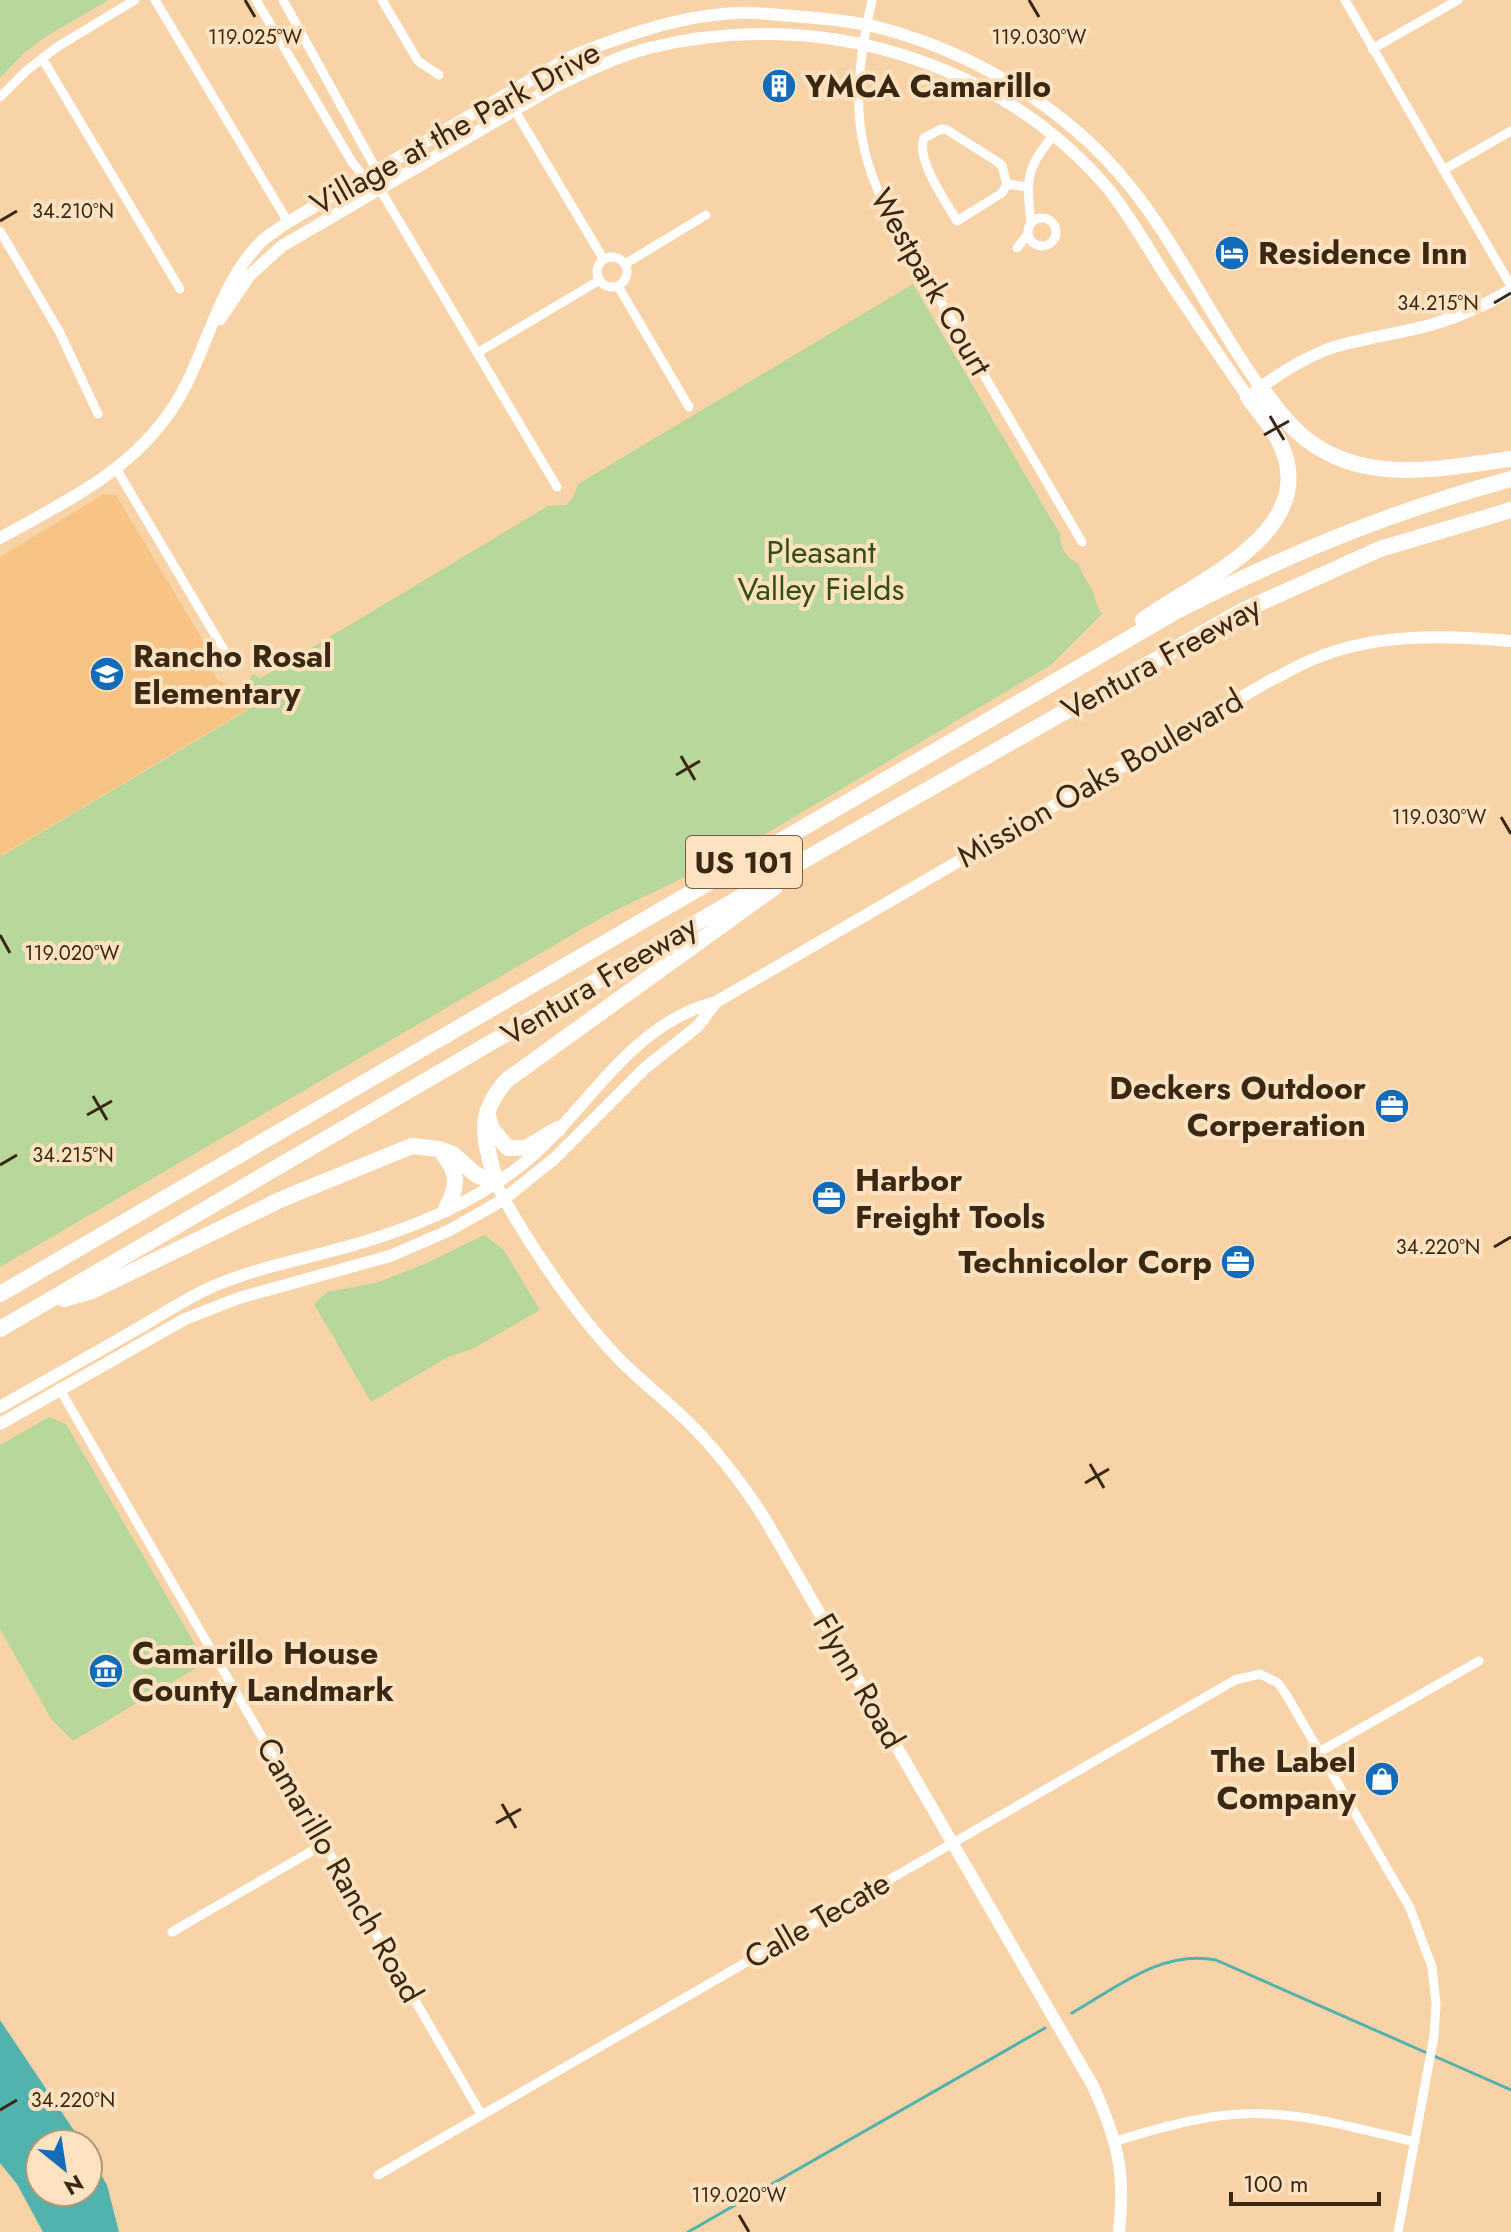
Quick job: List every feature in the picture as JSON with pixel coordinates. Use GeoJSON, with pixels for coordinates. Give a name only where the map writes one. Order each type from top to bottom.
{"type":"FeatureCollection","features":[{"type":"Feature","properties":{"kind":"highway"},"geometry":{"type":"LineString","coordinates":[[1254,392],[1304,437],[1346,462],[1385,470],[1410,471],[1511,459]]}},
{"type":"Feature","properties":{"kind":"highway"},"geometry":{"type":"LineString","coordinates":[[1070,673],[1173,599],[1251,550],[1270,531],[1285,497],[1285,457],[1254,392]]}},
{"type":"Feature","properties":{"kind":"highway","name":"Ventura Freeway"},"geometry":{"type":"LineString","coordinates":[[0,1294],[1187,606],[1308,547],[1427,503],[1511,479]]}},
{"type":"Feature","properties":{"kind":"highway","name":"Ventura Freeway"},"geometry":{"type":"LineString","coordinates":[[0,1329],[846,835],[1242,611],[1380,549],[1511,510]]}},
{"type":"Feature","properties":{"kind":"highway"},"geometry":{"type":"LineString","coordinates":[[500,1191],[485,1140],[486,1111],[493,1096],[507,1080],[846,835]]}},
{"type":"Feature","properties":{"kind":"highway"},"geometry":{"type":"LineString","coordinates":[[486,1111],[491,1128],[508,1148],[526,1148],[558,1129]]}},
{"type":"Feature","properties":{"kind":"highway"},"geometry":{"type":"LineString","coordinates":[[40,1306],[92,1291],[282,1199],[412,1146],[453,1154],[500,1191]]}},
{"type":"Feature","properties":{"kind":"highway"},"geometry":{"type":"LineString","coordinates":[[439,1149],[453,1166],[456,1176],[455,1193],[446,1209]]}},
{"type":"Feature","properties":{"kind":"main road","name":"Village at the Park Drive"},"geometry":{"type":"LineString","coordinates":[[0,538],[117,470],[141,448],[175,404],[222,301],[239,270],[260,242],[376,169],[570,57],[612,40],[738,6],[866,26],[948,50],[1034,100],[1083,136],[1148,210],[1219,326],[1254,392]]}},
{"type":"Feature","properties":{"kind":"main road","name":"Village at the Park Drive"},"geometry":{"type":"LineString","coordinates":[[214,324],[223,317],[236,294],[268,257],[293,238],[514,109],[597,66],[648,49],[690,41],[779,34],[862,44],[916,58],[957,75],[1013,106],[1053,136],[1084,164],[1129,218],[1254,392]]}},
{"type":"Feature","properties":{"kind":"main road"},"geometry":{"type":"LineString","coordinates":[[1254,392],[1325,350],[1435,324],[1466,313],[1511,288]]}},
{"type":"Feature","properties":{"kind":"main road","name":"Mission Oaks Boulevard"},"geometry":{"type":"LineString","coordinates":[[0,1407],[178,1304],[217,1285],[278,1264],[373,1240],[446,1209],[500,1191],[613,1068],[652,1031],[691,1008],[716,1002],[1236,700],[1316,658],[1347,648],[1406,638],[1453,636],[1511,641]]}},
{"type":"Feature","properties":{"kind":"main road","name":"Mission Oaks Boulevard"},"geometry":{"type":"LineString","coordinates":[[0,1424],[185,1319],[239,1298],[358,1266],[423,1243],[555,1158],[645,1068],[698,1026],[716,1002]]}},
{"type":"Feature","properties":{"kind":"main road","name":"Flynn Road"},"geometry":{"type":"LineString","coordinates":[[500,1191],[593,1329],[620,1360],[703,1437],[754,1502],[1093,2086],[1116,2141],[1122,2183],[1119,2232]]}},
{"type":"Feature","properties":{"kind":"street"},"geometry":{"type":"LineString","coordinates":[[0,97],[42,58],[135,0]]}},
{"type":"Feature","properties":{"kind":"street"},"geometry":{"type":"LineString","coordinates":[[155,0],[288,222]]}},
{"type":"Feature","properties":{"kind":"street"},"geometry":{"type":"LineString","coordinates":[[256,0],[363,177],[379,188]]}},
{"type":"Feature","properties":{"kind":"street"},"geometry":{"type":"LineString","coordinates":[[283,0],[376,169],[379,188],[557,487]]}},
{"type":"Feature","properties":{"kind":"street"},"geometry":{"type":"LineString","coordinates":[[382,0],[418,61],[439,75]]}},
{"type":"Feature","properties":{"kind":"street","name":"Westpark Court"},"geometry":{"type":"LineString","coordinates":[[872,0],[862,44],[857,100],[859,133],[868,168],[890,215],[1082,542]]}},
{"type":"Feature","properties":{"kind":"street"},"geometry":{"type":"LineString","coordinates":[[1345,0],[1511,288]]}},
{"type":"Feature","properties":{"kind":"street"},"geometry":{"type":"LineString","coordinates":[[1372,49],[1458,0]]}},
{"type":"Feature","properties":{"kind":"street"},"geometry":{"type":"LineString","coordinates":[[42,58],[180,289]]}},
{"type":"Feature","properties":{"kind":"street"},"geometry":{"type":"LineString","coordinates":[[514,109],[604,260]]}},
{"type":"Feature","properties":{"kind":"street"},"geometry":{"type":"LineString","coordinates":[[941,129],[947,130],[998,162],[1007,184],[1002,193],[957,221],[926,161],[921,145],[924,138],[941,129]]}},
{"type":"Feature","properties":{"kind":"street"},"geometry":{"type":"LineString","coordinates":[[1443,170],[1511,131]]}},
{"type":"Feature","properties":{"kind":"street"},"geometry":{"type":"LineString","coordinates":[[1033,230],[1027,187],[1032,167],[1053,136]]}},
{"type":"Feature","properties":{"kind":"street"},"geometry":{"type":"LineString","coordinates":[[1007,184],[1027,187]]}},
{"type":"Feature","properties":{"kind":"street"},"geometry":{"type":"LineString","coordinates":[[625,264],[706,215]]}},
{"type":"Feature","properties":{"kind":"street"},"geometry":{"type":"LineString","coordinates":[[0,232],[59,331],[98,414]]}},
{"type":"Feature","properties":{"kind":"street"},"geometry":{"type":"LineString","coordinates":[[613,258],[625,264],[626,279],[618,286],[606,286],[600,280],[597,272],[604,260],[613,258]]}},
{"type":"Feature","properties":{"kind":"street"},"geometry":{"type":"LineString","coordinates":[[477,353],[600,280]]}},
{"type":"Feature","properties":{"kind":"street"},"geometry":{"type":"LineString","coordinates":[[618,286],[689,407]]}},
{"type":"Feature","properties":{"kind":"street"},"geometry":{"type":"LineString","coordinates":[[117,470],[234,667]]}},
{"type":"Feature","properties":{"kind":"street","name":"Camarillo Ranch Road"},"geometry":{"type":"LineString","coordinates":[[53,1377],[481,2114]]}},
{"type":"Feature","properties":{"kind":"street"},"geometry":{"type":"LineString","coordinates":[[1398,2232],[1436,2019],[1432,1967],[1410,1908],[1321,1751],[1479,1661]]}},
{"type":"Feature","properties":{"kind":"street","name":"Calle Tecate"},"geometry":{"type":"LineString","coordinates":[[378,2175],[1235,1680],[1260,1674],[1278,1683],[1321,1751]]}},
{"type":"Feature","properties":{"kind":"street"},"geometry":{"type":"LineString","coordinates":[[172,1932],[324,1844]]}},
{"type":"Feature","properties":{"kind":"street"},"geometry":{"type":"LineString","coordinates":[[1116,2141],[1199,2120],[1265,2113],[1304,2118],[1415,2142]]}},
{"type":"Feature","properties":{"kind":"shaded area","name":"Rancho Rosal Elementary"},"geometry":{"type":"Polygon","coordinates":[[[104,494],[116,495],[210,652],[210,668],[218,680],[236,688],[248,709],[0,856],[0,557],[104,494]]]}},
{"type":"Feature","properties":{"kind":"green space"},"geometry":{"type":"Polygon","coordinates":[[[0,0],[109,0],[45,37],[0,78],[0,0]]]}},
{"type":"Feature","properties":{"kind":"green space","name":"Pleasant Valley Fields"},"geometry":{"type":"Polygon","coordinates":[[[913,284],[1060,534],[1065,552],[1079,564],[1102,614],[1051,665],[728,856],[608,914],[0,1267],[0,857],[248,710],[236,688],[248,683],[253,674],[261,678],[548,506],[566,505],[574,496],[578,484],[913,284]]]}},
{"type":"Feature","properties":{"kind":"green space"},"geometry":{"type":"Polygon","coordinates":[[[484,1235],[503,1249],[540,1310],[474,1348],[448,1357],[371,1402],[314,1304],[327,1292],[376,1283],[427,1263],[484,1235]]]}},
{"type":"Feature","properties":{"kind":"green space"},"geometry":{"type":"Polygon","coordinates":[[[49,1417],[66,1424],[203,1658],[203,1664],[73,1741],[52,1720],[0,1629],[0,1445],[49,1417]]]}},
{"type":"Feature","properties":{"kind":"water"},"geometry":{"type":"Polygon","coordinates":[[[0,2020],[72,2128],[24,2128],[24,2197],[0,2163],[0,2020]]]}},
{"type":"Feature","properties":{"kind":"water"},"geometry":{"type":"Polygon","coordinates":[[[104,2180],[119,2232],[43,2232],[30,2208],[104,2208],[104,2180]]]}},
{"type":"Feature","properties":{"kind":"waterway"},"geometry":{"type":"LineString","coordinates":[[1072,2013],[1158,1965],[1196,1958],[1216,1960],[1427,2053]]}},
{"type":"Feature","properties":{"kind":"waterway"},"geometry":{"type":"LineString","coordinates":[[688,2232],[1045,2028]]}},
{"type":"Feature","properties":{"kind":"waterway"},"geometry":{"type":"LineString","coordinates":[[1434,2056],[1511,2090]]}},
{"type":"Feature","properties":{"kind":"place","name":"YMCA Camarillo"},"geometry":{"type":"Point","coordinates":[779,86]}},
{"type":"Feature","properties":{"kind":"place","name":"Residence Inn"},"geometry":{"type":"Point","coordinates":[1232,253]}},
{"type":"Feature","properties":{"kind":"place","name":"Rancho Rosal Elementary"},"geometry":{"type":"Point","coordinates":[107,674]}},
{"type":"Feature","properties":{"kind":"place","name":"Deckers Outdoor Corperation"},"geometry":{"type":"Point","coordinates":[1392,1106]}},
{"type":"Feature","properties":{"kind":"place","name":"Harbor Freight Tools"},"geometry":{"type":"Point","coordinates":[829,1198]}},
{"type":"Feature","properties":{"kind":"place","name":"Technicolor Corp"},"geometry":{"type":"Point","coordinates":[1238,1262]}},
{"type":"Feature","properties":{"kind":"place","name":"Camarillo House County Landmark"},"geometry":{"type":"Point","coordinates":[106,1671]}},
{"type":"Feature","properties":{"kind":"place","name":"The Label Company"},"geometry":{"type":"Point","coordinates":[1382,1779]}}]}
